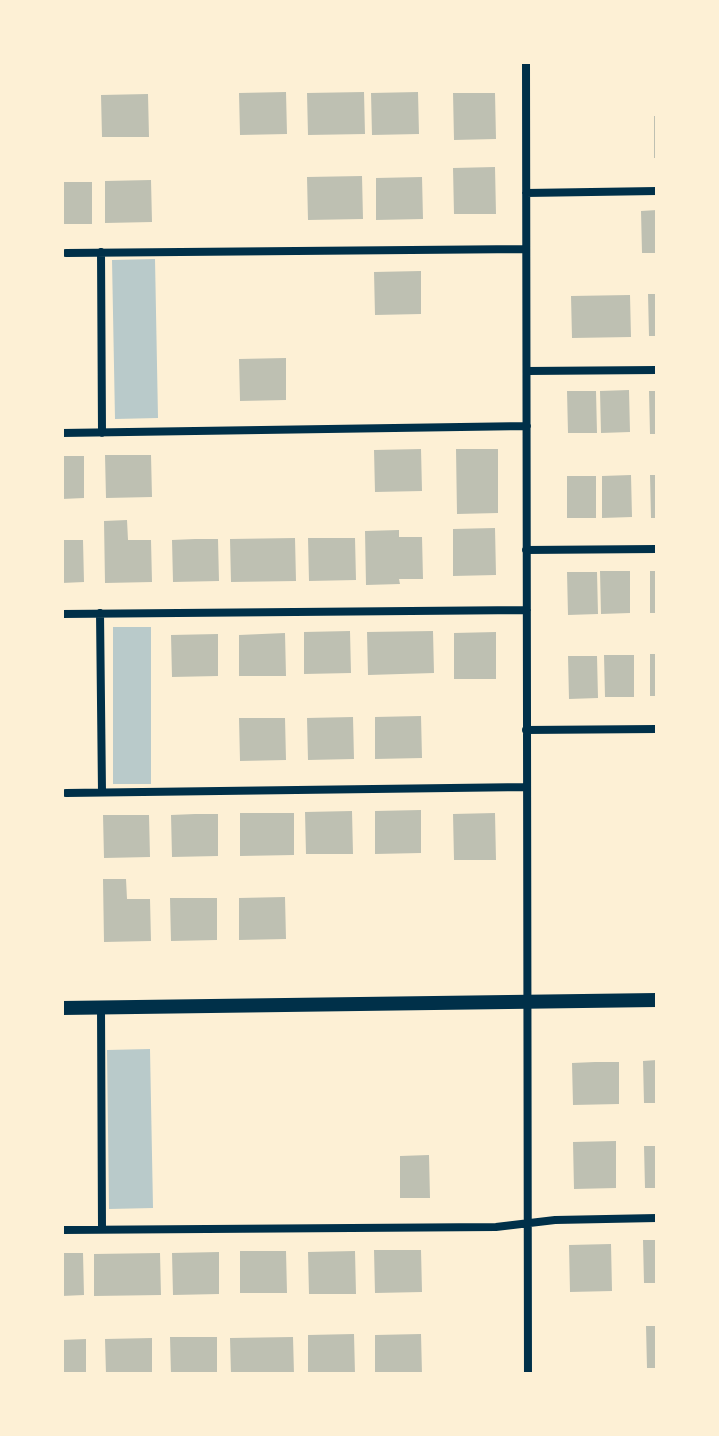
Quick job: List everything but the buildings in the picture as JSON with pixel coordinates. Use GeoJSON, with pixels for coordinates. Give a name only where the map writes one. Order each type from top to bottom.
{"type":"FeatureCollection","features":[{"type":"Feature","properties":{"kind":"street"},"geometry":{"type":"LineString","coordinates":[[526,62],[528,1374]]}},
{"type":"Feature","properties":{"kind":"street"},"geometry":{"type":"LineString","coordinates":[[526,193],[657,191]]}},
{"type":"Feature","properties":{"kind":"street"},"geometry":{"type":"LineString","coordinates":[[66,253],[526,249]]}},
{"type":"Feature","properties":{"kind":"street"},"geometry":{"type":"LineString","coordinates":[[101,252],[102,433]]}},
{"type":"Feature","properties":{"kind":"street"},"geometry":{"type":"LineString","coordinates":[[527,371],[657,370]]}},
{"type":"Feature","properties":{"kind":"street"},"geometry":{"type":"LineString","coordinates":[[62,433],[527,426]]}},
{"type":"Feature","properties":{"kind":"street"},"geometry":{"type":"LineString","coordinates":[[526,550],[657,549]]}},
{"type":"Feature","properties":{"kind":"street"},"geometry":{"type":"LineString","coordinates":[[62,614],[527,610]]}},
{"type":"Feature","properties":{"kind":"street"},"geometry":{"type":"LineString","coordinates":[[100,613],[102,792]]}},
{"type":"Feature","properties":{"kind":"street"},"geometry":{"type":"LineString","coordinates":[[526,730],[657,729]]}},
{"type":"Feature","properties":{"kind":"street"},"geometry":{"type":"LineString","coordinates":[[66,793],[527,787]]}},
{"type":"Feature","properties":{"kind":"street"},"geometry":{"type":"LineString","coordinates":[[62,1008],[657,1000]]}},
{"type":"Feature","properties":{"kind":"street"},"geometry":{"type":"LineString","coordinates":[[101,1008],[102,1229]]}},
{"type":"Feature","properties":{"kind":"street"},"geometry":{"type":"LineString","coordinates":[[62,1230],[496,1227],[555,1220],[657,1218]]}},
{"type":"Feature","properties":{"kind":"shaded area"},"geometry":{"type":"Polygon","coordinates":[[[155,259],[158,418],[115,419],[112,260],[155,259]]]}},
{"type":"Feature","properties":{"kind":"shaded area"},"geometry":{"type":"Polygon","coordinates":[[[113,627],[151,627],[151,784],[113,784],[113,627]]]}},
{"type":"Feature","properties":{"kind":"shaded area"},"geometry":{"type":"Polygon","coordinates":[[[150,1049],[153,1208],[109,1209],[107,1050],[150,1049]]]}}]}
